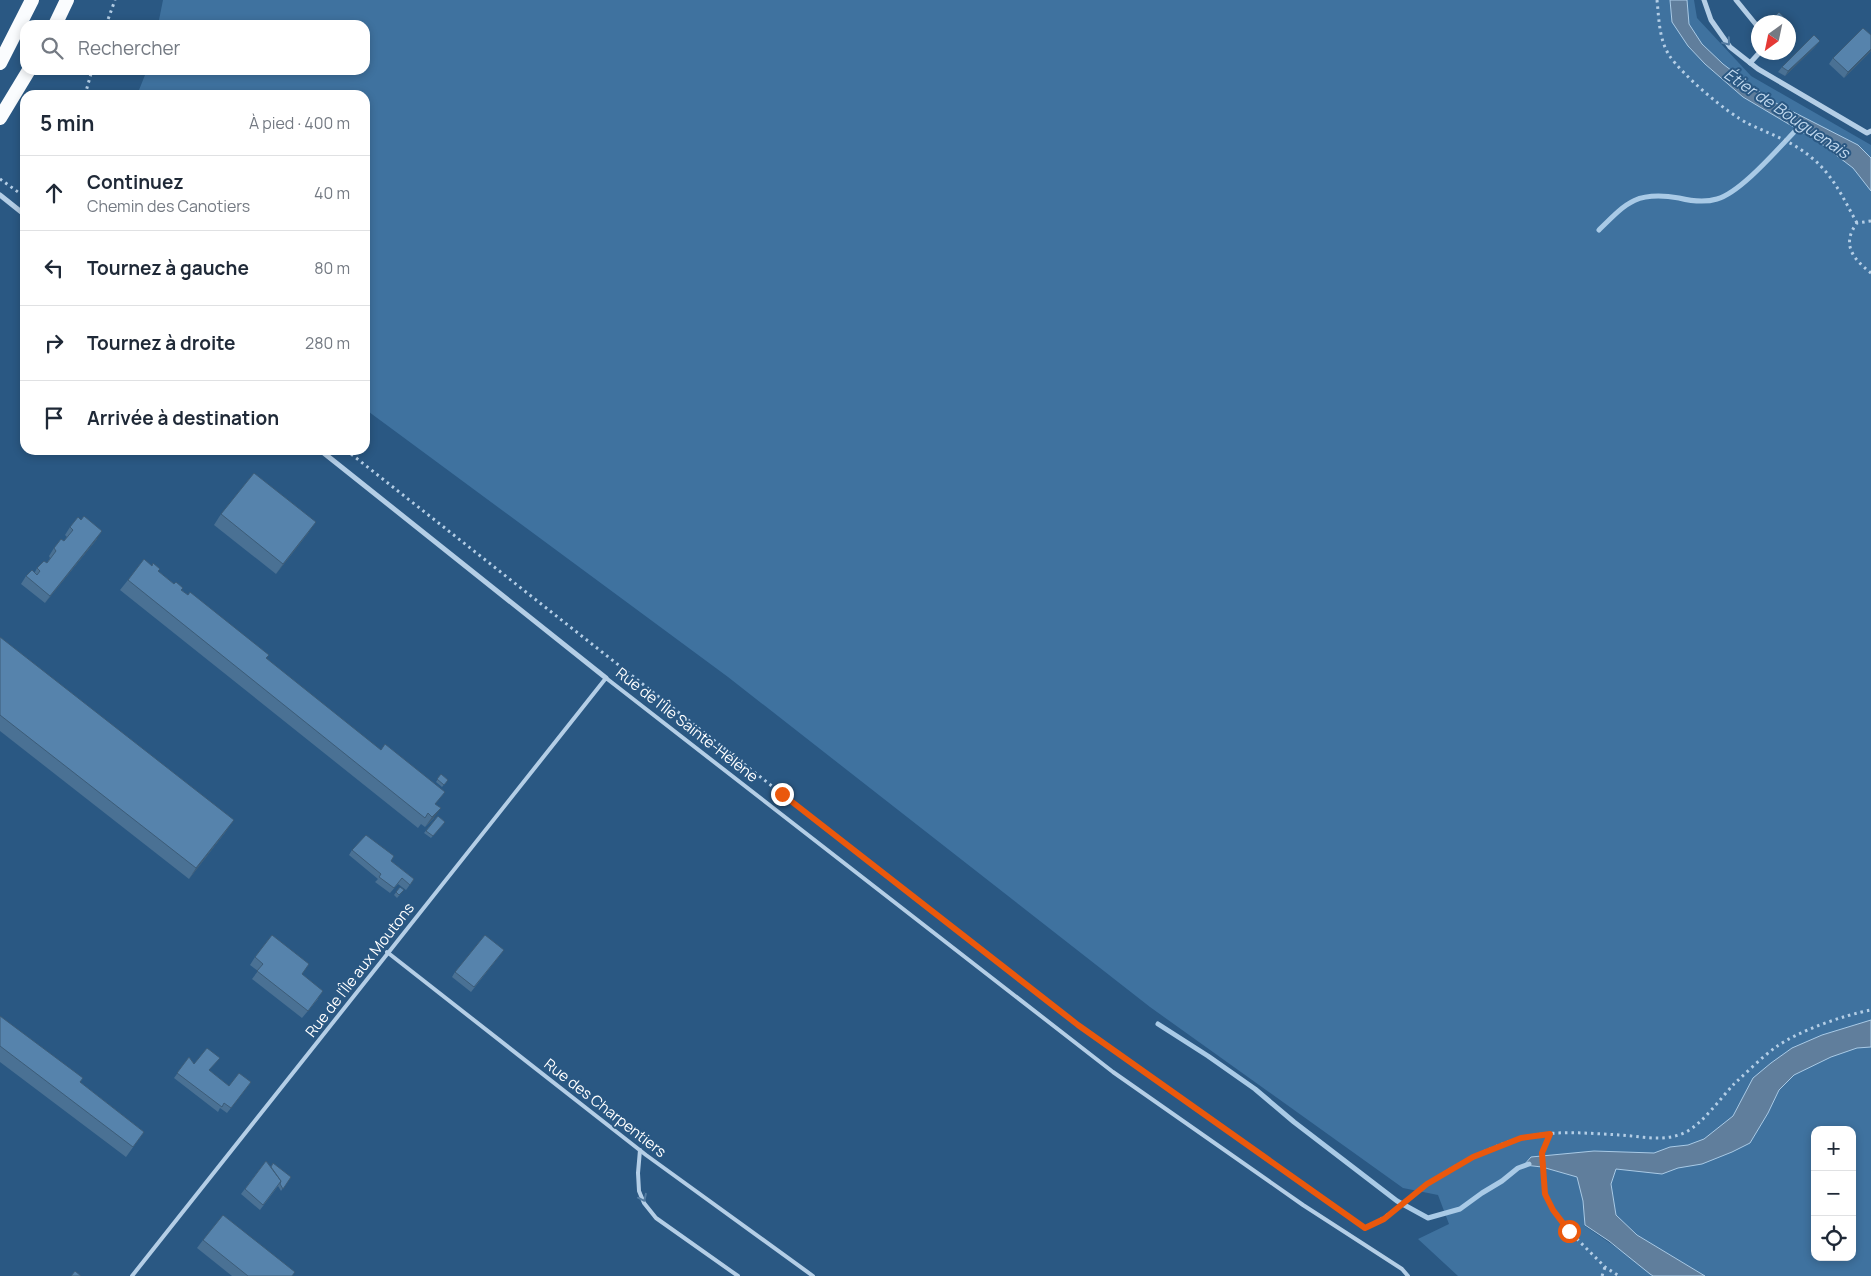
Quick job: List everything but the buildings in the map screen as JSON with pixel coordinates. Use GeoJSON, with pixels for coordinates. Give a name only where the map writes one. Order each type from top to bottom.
{"type":"FeatureCollection","features":[{"type":"Feature","properties":{"kind":"highway"},"geometry":{"type":"LineString","coordinates":[[22,20],[32,0]]}},
{"type":"Feature","properties":{"kind":"highway"},"geometry":{"type":"LineString","coordinates":[[57,20],[67,0]]}},
{"type":"Feature","properties":{"kind":"highway"},"geometry":{"type":"LineString","coordinates":[[0,63],[20,24]]}},
{"type":"Feature","properties":{"kind":"highway"},"geometry":{"type":"LineString","coordinates":[[0,118],[26,75]]}},
{"type":"Feature","properties":{"kind":"street"},"geometry":{"type":"LineString","coordinates":[[1704,0],[1711,20],[1716,27],[1730,46],[1750,63],[1867,133],[1871,131]]}},
{"type":"Feature","properties":{"kind":"street"},"geometry":{"type":"LineString","coordinates":[[1736,0],[1751,18]]}},
{"type":"Feature","properties":{"kind":"street"},"geometry":{"type":"LineString","coordinates":[[1750,63],[1753,60]]}},
{"type":"Feature","properties":{"kind":"street"},"geometry":{"type":"LineString","coordinates":[[0,195],[20,211]]}},
{"type":"Feature","properties":{"kind":"street","name":"Rue de l'Île Sainte-Hélène"},"geometry":{"type":"LineString","coordinates":[[326,455],[606,678]]}},
{"type":"Feature","properties":{"kind":"lane","name":"Rue de l'Île aux Moutons"},"geometry":{"type":"LineString","coordinates":[[132,1276],[606,678]]}},
{"type":"Feature","properties":{"kind":"lane","name":"Rue de l'Île Sainte-Hélène"},"geometry":{"type":"LineString","coordinates":[[606,678],[1113,1072],[1303,1205],[1402,1269],[1408,1276]]}},
{"type":"Feature","properties":{"kind":"lane","name":"Rue des Charpentiers"},"geometry":{"type":"LineString","coordinates":[[388,952],[640,1150],[813,1276]]}},
{"type":"Feature","properties":{"kind":"lane"},"geometry":{"type":"LineString","coordinates":[[640,1150],[639,1191],[644,1203],[656,1218],[738,1276]]}},
{"type":"Feature","properties":{"kind":"path"},"geometry":{"type":"LineString","coordinates":[[108,20],[115,0]]}},
{"type":"Feature","properties":{"kind":"path"},"geometry":{"type":"LineString","coordinates":[[1657,0],[1659,29],[1669,55],[1680,68],[1724,107],[1748,124],[1777,136],[1813,158],[1835,181],[1858,223]]}},
{"type":"Feature","properties":{"kind":"path"},"geometry":{"type":"LineString","coordinates":[[86,90],[90,75]]}},
{"type":"Feature","properties":{"kind":"path"},"geometry":{"type":"LineString","coordinates":[[0,179],[20,193]]}},
{"type":"Feature","properties":{"kind":"path"},"geometry":{"type":"LineString","coordinates":[[1871,222],[1858,223],[1851,231],[1849,241],[1851,251],[1859,264],[1871,273]]}},
{"type":"Feature","properties":{"kind":"path"},"geometry":{"type":"LineString","coordinates":[[352,455],[1078,1025],[1365,1228],[1384,1219],[1427,1184],[1473,1157],[1521,1138],[1550,1134],[1620,1135],[1647,1139],[1673,1137],[1686,1132],[1698,1123],[1736,1083],[1776,1047],[1800,1033],[1871,1010]]}},
{"type":"Feature","properties":{"kind":"path"},"geometry":{"type":"LineString","coordinates":[[1550,1134],[1542,1153],[1545,1194],[1553,1210],[1569,1231],[1605,1267],[1619,1276]]}},
{"type":"Feature","properties":{"kind":"path"},"geometry":{"type":"LineString","coordinates":[[1602,1276],[1605,1267]]}},
{"type":"Feature","properties":{"kind":"shaded area"},"geometry":{"type":"Polygon","coordinates":[[[163,0],[1694,0],[1697,18],[1751,76],[1871,145],[1871,1276],[1705,1276],[1637,1235],[1616,1215],[1611,1184],[1616,1169],[1524,1165],[1542,1167],[1577,1177],[1583,1201],[1585,1226],[1620,1250],[1667,1276],[1458,1276],[1418,1239],[1449,1224],[1438,1195],[1403,1188],[1150,1007],[728,677],[370,413],[370,90],[139,90],[145,75],[370,75],[370,20],[159,20],[163,0]]]}},
{"type":"Feature","properties":{"kind":"water","name":"Étier de Bouguenais"},"geometry":{"type":"Polygon","coordinates":[[[1670,0],[1687,0],[1689,24],[1702,44],[1723,64],[1770,100],[1858,145],[1871,158],[1871,191],[1853,168],[1819,142],[1743,97],[1705,64],[1688,46],[1672,22],[1670,0]]]}},
{"type":"Feature","properties":{"kind":"water"},"geometry":{"type":"Polygon","coordinates":[[[1871,1020],[1871,1047],[1857,1048],[1831,1057],[1794,1075],[1779,1090],[1750,1143],[1702,1164],[1678,1168],[1662,1174],[1616,1169],[1611,1184],[1616,1215],[1637,1235],[1705,1276],[1653,1276],[1609,1241],[1585,1225],[1583,1201],[1577,1177],[1542,1167],[1524,1165],[1531,1157],[1594,1151],[1654,1153],[1704,1139],[1733,1116],[1753,1078],[1792,1048],[1822,1035],[1871,1020]]]}},
{"type":"Feature","properties":{"kind":"waterway","name":"Étier de Bouguenais"},"geometry":{"type":"LineString","coordinates":[[1599,230],[1617,212],[1634,201],[1643,198],[1665,196],[1702,201],[1717,199],[1727,195],[1749,178],[1800,126]]}},
{"type":"Feature","properties":{"kind":"waterway"},"geometry":{"type":"LineString","coordinates":[[1158,1024],[1255,1089],[1294,1122],[1397,1201],[1428,1218],[1460,1209],[1518,1168],[1529,1164]]}},
{"type":"Feature","properties":{"kind":"route"},"geometry":{"type":"LineString","coordinates":[[782,794],[1078,1025],[1365,1228],[1384,1219],[1427,1184],[1473,1157],[1521,1138],[1550,1134],[1542,1153],[1545,1194],[1553,1210],[1569,1231]]}}]}
